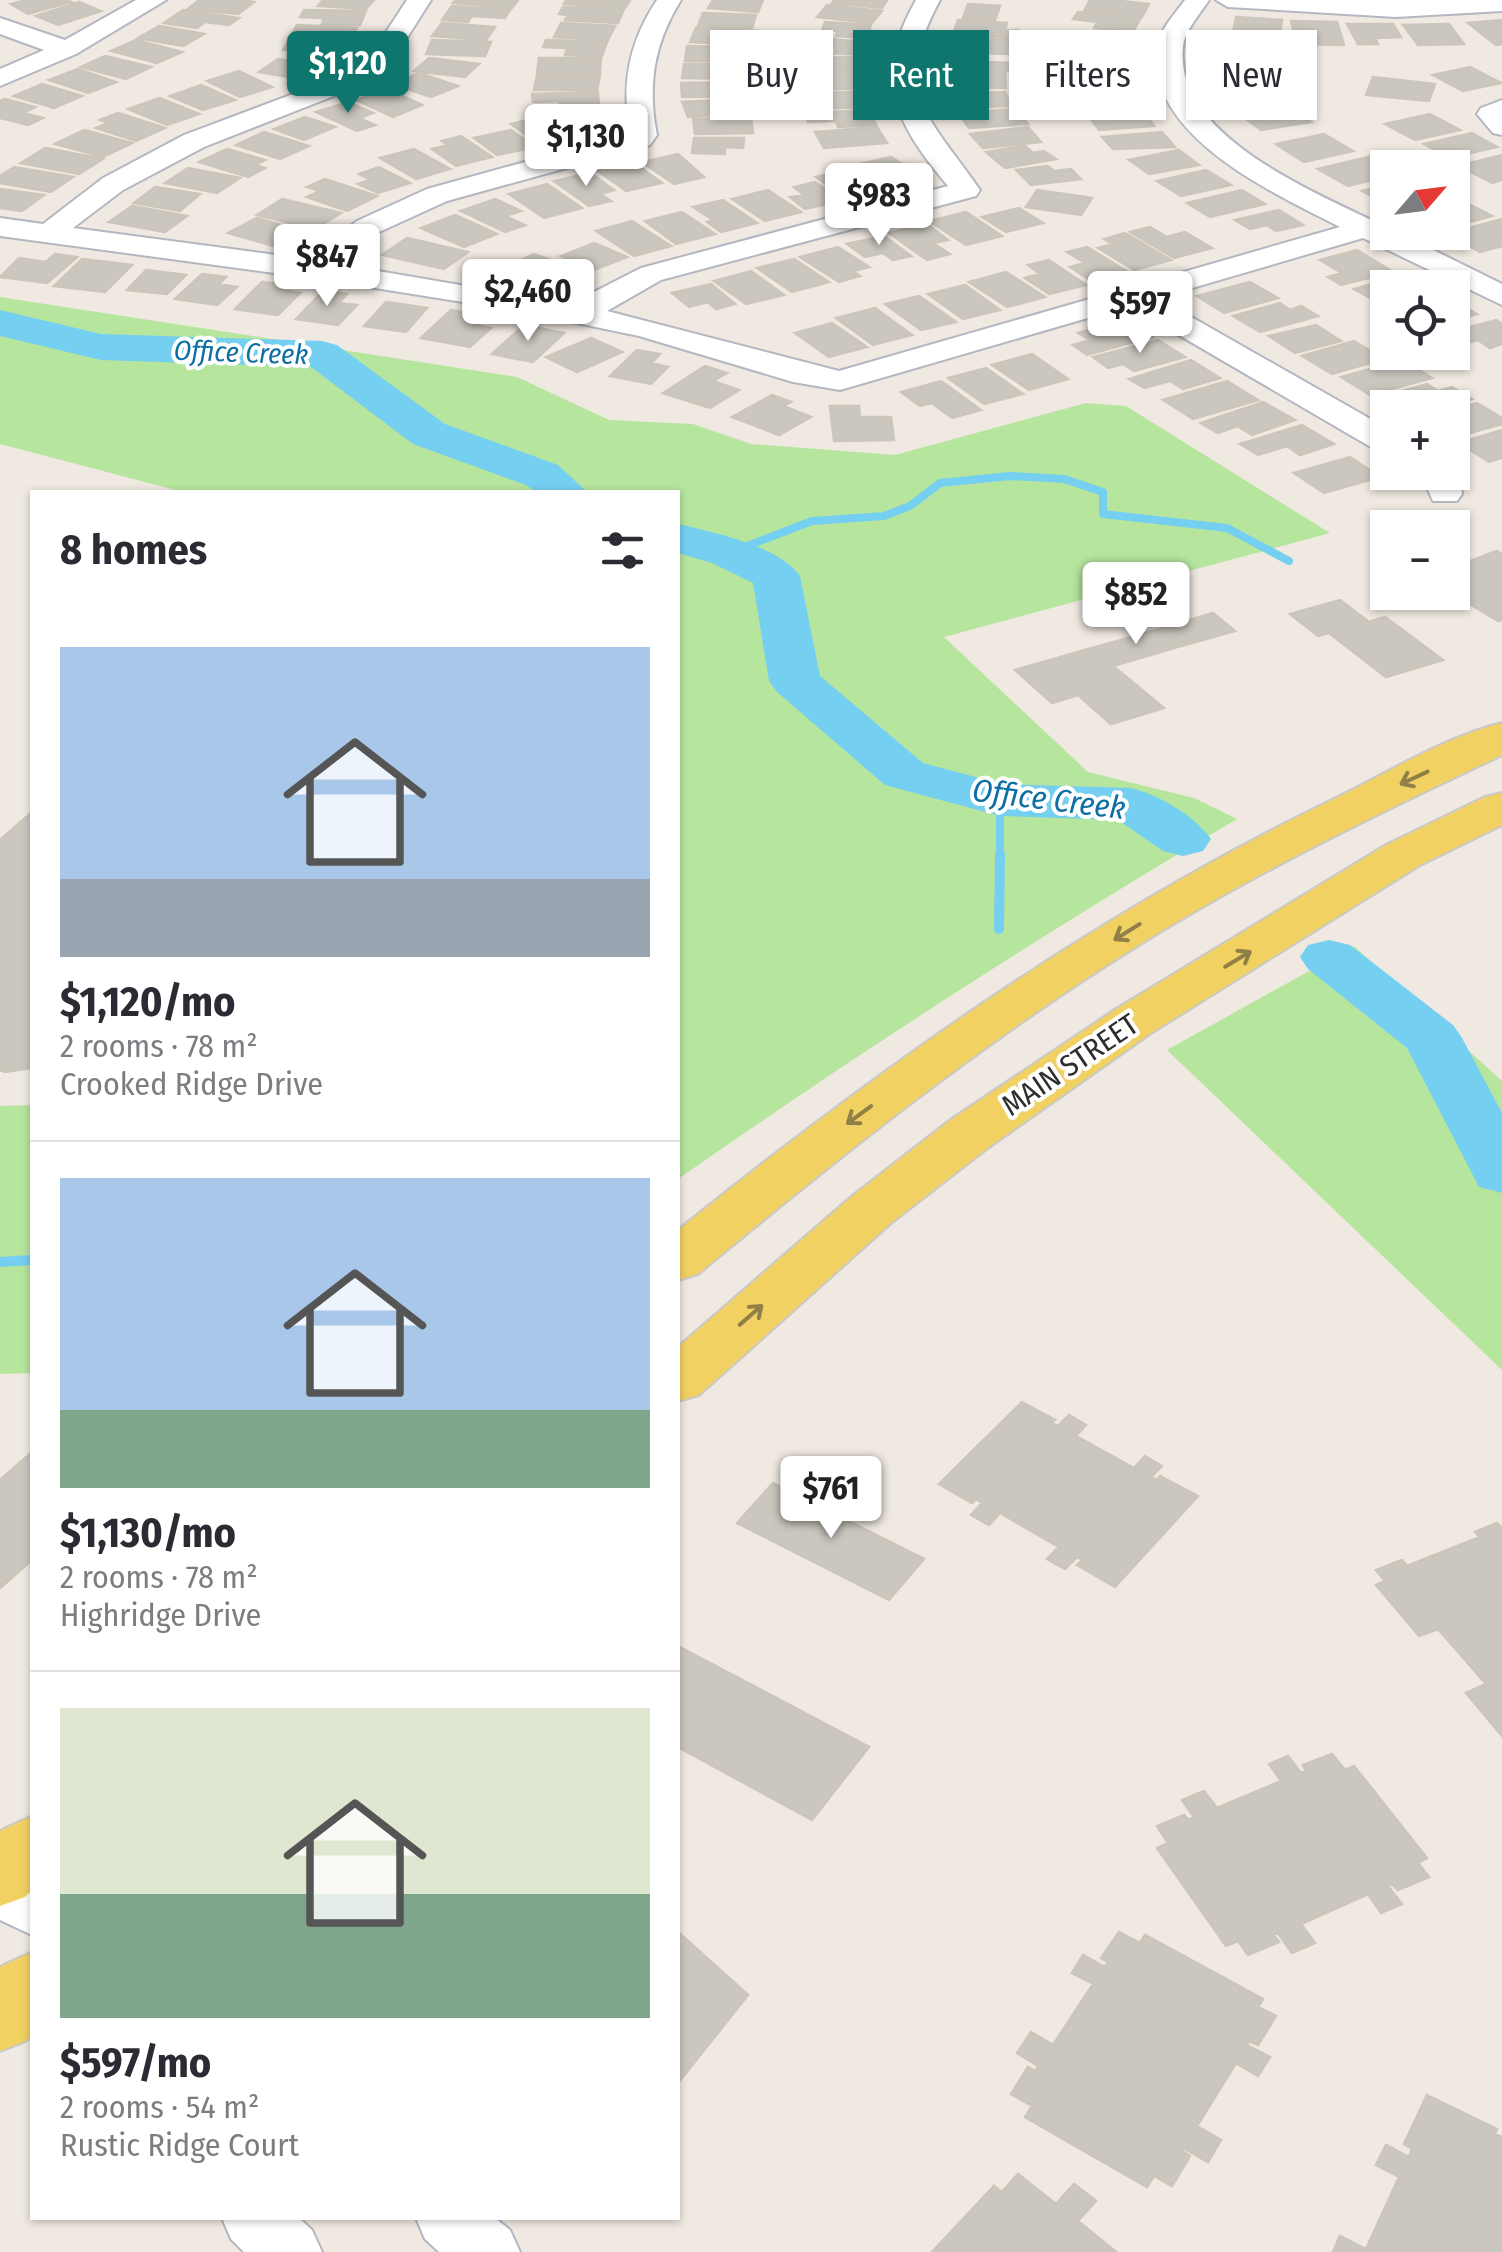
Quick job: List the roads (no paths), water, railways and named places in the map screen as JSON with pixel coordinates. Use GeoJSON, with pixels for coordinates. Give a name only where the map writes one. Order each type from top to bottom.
{"type":"FeatureCollection","features":[{"type":"Feature","properties":{"kind":"main road"},"geometry":{"type":"LineString","coordinates":[[680,1258],[824,1139],[1040,986],[1184,896],[1397,786],[1502,737]]}},
{"type":"Feature","properties":{"kind":"main road","name":"MAIN STREET"},"geometry":{"type":"LineString","coordinates":[[680,1378],[871,1210],[986,1122],[1132,1022],[1403,855],[1502,807]]}},
{"type":"Feature","properties":{"kind":"main road"},"geometry":{"type":"LineString","coordinates":[[0,1876],[30,1847]]}},
{"type":"Feature","properties":{"kind":"main road"},"geometry":{"type":"LineString","coordinates":[[0,2018],[30,1986]]}},
{"type":"Feature","properties":{"kind":"street"},"geometry":{"type":"LineString","coordinates":[[0,78],[67,50],[154,0]]}},
{"type":"Feature","properties":{"kind":"street"},"geometry":{"type":"LineString","coordinates":[[48,234],[113,184],[194,141],[363,76],[379,64],[419,0]]}},
{"type":"Feature","properties":{"kind":"street"},"geometry":{"type":"LineString","coordinates":[[312,269],[367,227],[437,195],[640,139],[644,135],[636,86],[640,58],[669,0]]}},
{"type":"Feature","properties":{"kind":"street"},"geometry":{"type":"LineString","coordinates":[[584,315],[603,299],[651,274],[966,190],[923,136],[911,114],[902,82],[904,46],[928,0]]}},
{"type":"Feature","properties":{"kind":"street"},"geometry":{"type":"LineString","coordinates":[[1198,0],[1170,46],[1170,75],[1184,104],[1224,146],[1264,176],[1502,296]]}},
{"type":"Feature","properties":{"kind":"street"},"geometry":{"type":"LineString","coordinates":[[1228,0],[1348,9],[1502,4]]}},
{"type":"Feature","properties":{"kind":"street"},"geometry":{"type":"LineString","coordinates":[[0,26],[67,50]]}},
{"type":"Feature","properties":{"kind":"street"},"geometry":{"type":"LineString","coordinates":[[0,227],[312,269],[584,315],[712,346],[804,375],[840,381],[1363,228]]}},
{"type":"Feature","properties":{"kind":"street"},"geometry":{"type":"LineString","coordinates":[[1134,296],[1370,433]]}},
{"type":"Feature","properties":{"kind":"street"},"geometry":{"type":"LineString","coordinates":[[0,1888],[30,1909]]}},
{"type":"Feature","properties":{"kind":"street"},"geometry":{"type":"LineString","coordinates":[[0,2018],[30,2040]]}},
{"type":"Feature","properties":{"kind":"street"},"geometry":{"type":"LineString","coordinates":[[256,2220],[289,2252]]}},
{"type":"Feature","properties":{"kind":"street"},"geometry":{"type":"LineString","coordinates":[[450,2220],[487,2252]]}},
{"type":"Feature","properties":{"kind":"waterway","name":"Office Creek"},"geometry":{"type":"LineString","coordinates":[[0,323],[101,347],[322,354],[429,434],[542,475],[561,490]]}},
{"type":"Feature","properties":{"kind":"waterway"},"geometry":{"type":"LineString","coordinates":[[729,553],[812,521],[884,516],[910,506],[940,483],[1010,476],[1064,479],[1103,492],[1103,514],[1227,528],[1289,561]]}},
{"type":"Feature","properties":{"kind":"waterway","name":"Office Creek"},"geometry":{"type":"LineString","coordinates":[[680,539],[729,553],[776,576],[795,681],[904,774],[1000,800],[1131,804],[1183,839]]}},
{"type":"Feature","properties":{"kind":"waterway"},"geometry":{"type":"LineString","coordinates":[[1000,800],[1000,854]]}},
{"type":"Feature","properties":{"kind":"waterway"},"geometry":{"type":"LineString","coordinates":[[999,929],[1000,854]]}},
{"type":"Feature","properties":{"kind":"waterway","name":"Office Creek"},"geometry":{"type":"LineString","coordinates":[[1329,957],[1432,1038],[1502,1172]]}},
{"type":"Feature","properties":{"kind":"waterway"},"geometry":{"type":"LineString","coordinates":[[0,1262],[30,1260]]}}]}
